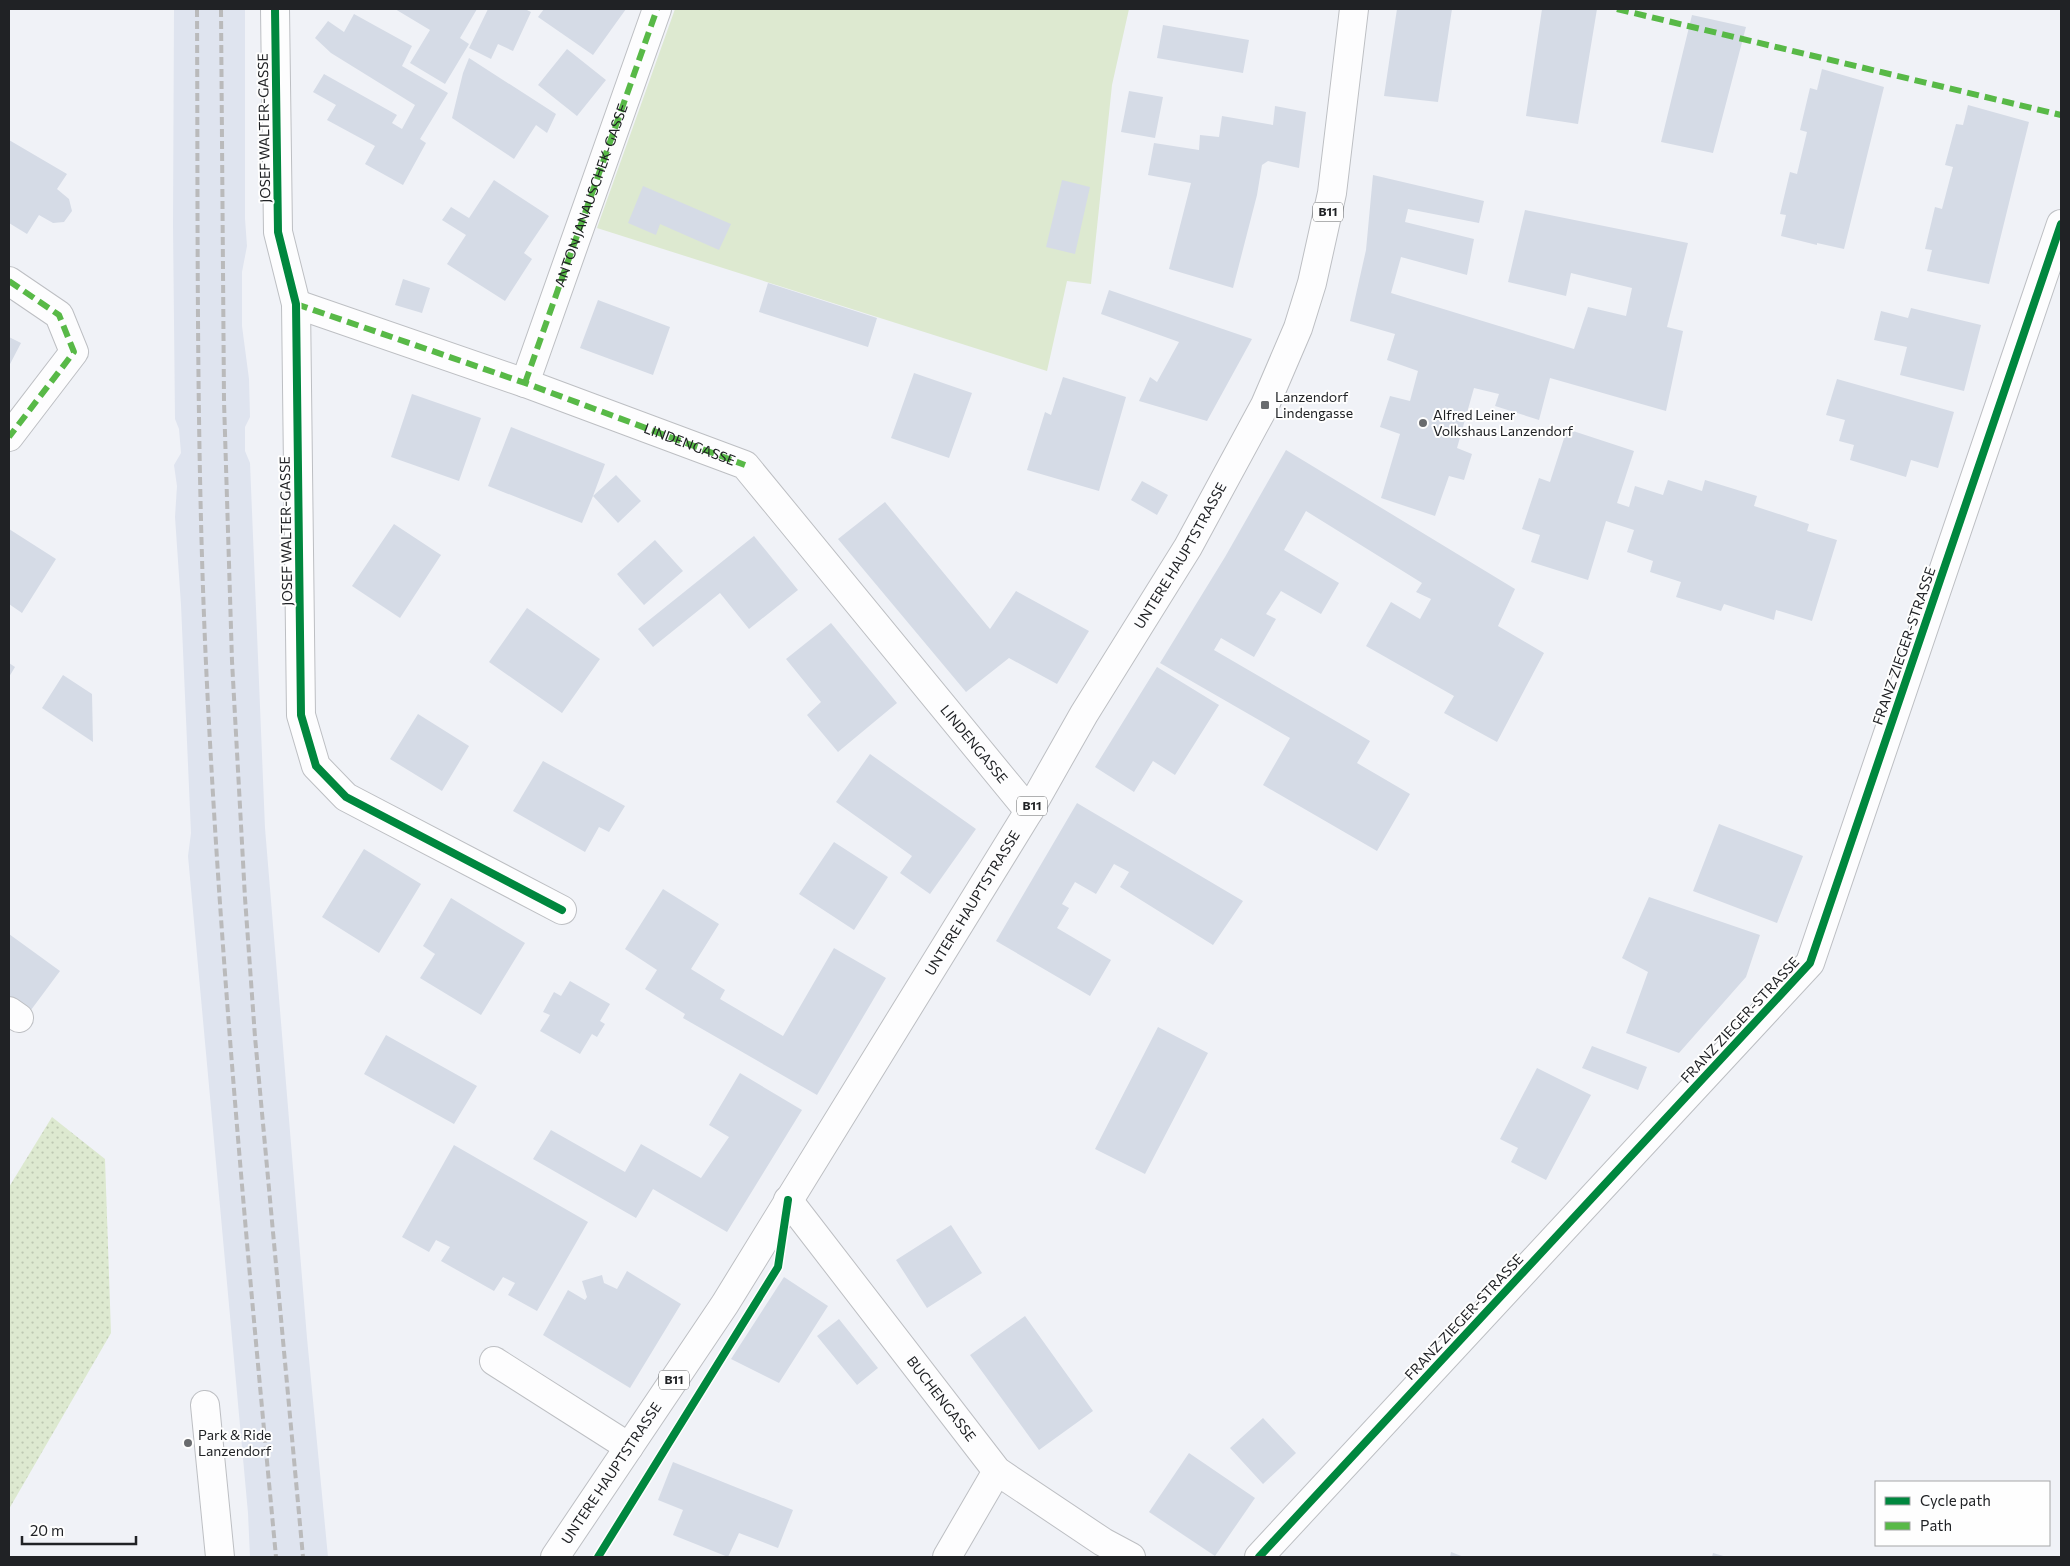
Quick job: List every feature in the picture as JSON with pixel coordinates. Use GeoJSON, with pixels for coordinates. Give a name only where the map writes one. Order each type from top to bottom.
{"type":"FeatureCollection","features":[{"type":"Feature","properties":{"kind":"street","name":"JOSEF WALTER-GASSE"},"geometry":{"type":"LineString","coordinates":[[275,9],[278,232],[296,304],[301,715],[316,766],[346,797],[562,910]]}},
{"type":"Feature","properties":{"kind":"street","name":"ANTON JANAUSCHEK-GASSE"},"geometry":{"type":"LineString","coordinates":[[525,383],[657,9]]}},
{"type":"Feature","properties":{"kind":"street","name":"UNTERE HAUPTSTRASSE"},"geometry":{"type":"LineString","coordinates":[[555,1557],[725,1304],[1029,810],[1084,714],[1188,547],[1265,406],[1298,328],[1312,283],[1332,193],[1354,9]]}},
{"type":"Feature","properties":{"kind":"street","name":"FRANZ ZIEGER-STRASSE"},"geometry":{"type":"LineString","coordinates":[[1259,1557],[1810,963],[2061,224]]}},
{"type":"Feature","properties":{"kind":"street"},"geometry":{"type":"LineString","coordinates":[[9,281],[59,315],[74,352],[9,437]]}},
{"type":"Feature","properties":{"kind":"street","name":"LINDENGASSE"},"geometry":{"type":"LineString","coordinates":[[296,304],[525,383],[745,465],[1029,810]]}},
{"type":"Feature","properties":{"kind":"street","name":"BUCHENGASSE"},"geometry":{"type":"LineString","coordinates":[[788,1200],[997,1471],[1102,1542],[1131,1557]]}},
{"type":"Feature","properties":{"kind":"street"},"geometry":{"type":"LineString","coordinates":[[494,1361],[629,1447]]}},
{"type":"Feature","properties":{"kind":"street"},"geometry":{"type":"LineString","coordinates":[[205,1405],[220,1557]]}},
{"type":"Feature","properties":{"kind":"street"},"geometry":{"type":"LineString","coordinates":[[947,1557],[997,1471]]}},
{"type":"Feature","properties":{"kind":"shaded area"},"geometry":{"type":"Polygon","coordinates":[[[174,9],[245,9],[245,219],[247,246],[242,272],[242,326],[249,379],[250,417],[245,427],[245,451],[250,463],[265,828],[307,1338],[328,1557],[250,1557],[248,1513],[188,856],[191,833],[181,605],[175,517],[177,486],[174,465],[181,453],[179,429],[175,419],[173,225],[174,9]]]}},
{"type":"Feature","properties":{"kind":"green space"},"geometry":{"type":"Polygon","coordinates":[[[675,9],[1129,9],[1112,85],[1091,284],[1067,281],[1047,371],[597,228],[675,9]]]}},
{"type":"Feature","properties":{"kind":"green space"},"geometry":{"type":"Polygon","coordinates":[[[52,1117],[105,1159],[111,1333],[9,1509],[9,1187],[52,1117]]]}},
{"type":"Feature","properties":{"kind":"building"},"geometry":{"type":"Polygon","coordinates":[[[395,9],[477,9],[460,38],[469,44],[445,84],[410,63],[430,30],[395,9]]]}},
{"type":"Feature","properties":{"kind":"building"},"geometry":{"type":"Polygon","coordinates":[[[488,9],[525,9],[531,12],[513,51],[498,44],[491,59],[469,48],[488,9]]]}},
{"type":"Feature","properties":{"kind":"building"},"geometry":{"type":"Polygon","coordinates":[[[544,9],[626,9],[593,55],[538,17],[544,9]]]}},
{"type":"Feature","properties":{"kind":"building"},"geometry":{"type":"Polygon","coordinates":[[[1397,9],[1452,9],[1438,102],[1384,96],[1397,9]]]}},
{"type":"Feature","properties":{"kind":"building"},"geometry":{"type":"Polygon","coordinates":[[[1542,9],[1597,9],[1578,124],[1526,116],[1542,9]]]}},
{"type":"Feature","properties":{"kind":"building"},"geometry":{"type":"Polygon","coordinates":[[[354,14],[412,46],[402,66],[448,93],[420,139],[426,143],[403,185],[365,164],[375,146],[327,120],[336,105],[313,92],[324,74],[397,115],[392,123],[402,129],[415,105],[331,53],[315,38],[328,21],[344,32],[354,14]]]}},
{"type":"Feature","properties":{"kind":"building"},"geometry":{"type":"Polygon","coordinates":[[[1692,15],[1746,27],[1713,153],[1661,142],[1692,15]]]}},
{"type":"Feature","properties":{"kind":"building"},"geometry":{"type":"Polygon","coordinates":[[[1163,25],[1249,40],[1243,73],[1157,58],[1163,25]]]}},
{"type":"Feature","properties":{"kind":"building"},"geometry":{"type":"Polygon","coordinates":[[[567,49],[606,80],[577,116],[538,85],[567,49]]]}},
{"type":"Feature","properties":{"kind":"building"},"geometry":{"type":"Polygon","coordinates":[[[469,58],[556,114],[547,133],[536,125],[514,159],[452,118],[463,73],[469,58]]]}},
{"type":"Feature","properties":{"kind":"building"},"geometry":{"type":"Polygon","coordinates":[[[1822,69],[1884,87],[1844,249],[1817,243],[1817,245],[1781,236],[1786,215],[1780,214],[1790,172],[1797,174],[1807,132],[1800,130],[1810,88],[1817,90],[1822,69]]]}},
{"type":"Feature","properties":{"kind":"building"},"geometry":{"type":"Polygon","coordinates":[[[1129,91],[1163,97],[1155,138],[1121,132],[1129,91]]]}},
{"type":"Feature","properties":{"kind":"building"},"geometry":{"type":"Polygon","coordinates":[[[1968,105],[2029,122],[1989,284],[1927,271],[1932,250],[1925,249],[1935,207],[1942,209],[1953,167],[1945,165],[1956,124],[1963,125],[1968,105]]]}},
{"type":"Feature","properties":{"kind":"building"},"geometry":{"type":"Polygon","coordinates":[[[1275,106],[1306,112],[1299,168],[1268,161],[1262,165],[1257,195],[1233,288],[1169,269],[1191,183],[1148,175],[1154,143],[1199,150],[1200,135],[1219,137],[1222,116],[1273,125],[1275,106]]]}},
{"type":"Feature","properties":{"kind":"building"},"geometry":{"type":"Polygon","coordinates":[[[9,140],[67,174],[57,189],[69,199],[72,211],[64,222],[53,223],[39,215],[27,234],[9,223],[9,140]]]}},
{"type":"Feature","properties":{"kind":"building"},"geometry":{"type":"Polygon","coordinates":[[[1373,175],[1484,201],[1479,223],[1408,209],[1405,222],[1474,239],[1467,275],[1401,257],[1391,293],[1574,349],[1588,307],[1626,316],[1632,288],[1571,273],[1566,296],[1508,282],[1525,210],[1688,243],[1667,327],[1683,331],[1666,411],[1550,378],[1539,420],[1495,406],[1499,394],[1474,388],[1457,448],[1472,454],[1464,480],[1449,476],[1435,516],[1381,498],[1400,434],[1380,427],[1390,396],[1410,401],[1418,371],[1387,360],[1395,334],[1350,321],[1366,250],[1373,175]]]}},
{"type":"Feature","properties":{"kind":"building"},"geometry":{"type":"Polygon","coordinates":[[[494,180],[549,216],[524,253],[532,259],[505,301],[447,264],[466,235],[442,220],[451,207],[469,218],[494,180]]]}},
{"type":"Feature","properties":{"kind":"building"},"geometry":{"type":"Polygon","coordinates":[[[1062,180],[1090,187],[1075,254],[1046,247],[1062,180]]]}},
{"type":"Feature","properties":{"kind":"building"},"geometry":{"type":"Polygon","coordinates":[[[643,186],[731,224],[719,250],[660,224],[656,235],[628,223],[643,186]]]}},
{"type":"Feature","properties":{"kind":"building"},"geometry":{"type":"Polygon","coordinates":[[[403,279],[430,288],[422,313],[395,305],[403,279]]]}},
{"type":"Feature","properties":{"kind":"building"},"geometry":{"type":"Polygon","coordinates":[[[768,283],[877,318],[868,347],[759,312],[768,283]]]}},
{"type":"Feature","properties":{"kind":"building"},"geometry":{"type":"Polygon","coordinates":[[[1109,290],[1252,339],[1207,421],[1139,401],[1150,377],[1157,382],[1179,342],[1101,314],[1109,290]]]}},
{"type":"Feature","properties":{"kind":"building"},"geometry":{"type":"Polygon","coordinates":[[[598,300],[670,327],[653,375],[580,348],[598,300]]]}},
{"type":"Feature","properties":{"kind":"building"},"geometry":{"type":"Polygon","coordinates":[[[1911,308],[1981,325],[1964,391],[1900,375],[1907,347],[1874,340],[1881,311],[1908,318],[1911,308]]]}},
{"type":"Feature","properties":{"kind":"building"},"geometry":{"type":"Polygon","coordinates":[[[9,337],[21,343],[9,366],[9,337]]]}},
{"type":"Feature","properties":{"kind":"building"},"geometry":{"type":"Polygon","coordinates":[[[914,373],[972,393],[949,458],[891,438],[914,373]]]}},
{"type":"Feature","properties":{"kind":"building"},"geometry":{"type":"Polygon","coordinates":[[[1063,377],[1126,397],[1099,491],[1027,470],[1045,412],[1051,415],[1063,377]]]}},
{"type":"Feature","properties":{"kind":"building"},"geometry":{"type":"Polygon","coordinates":[[[1837,379],[1954,412],[1938,468],[1911,460],[1906,477],[1850,460],[1854,445],[1839,441],[1845,420],[1826,415],[1837,379]]]}},
{"type":"Feature","properties":{"kind":"building"},"geometry":{"type":"Polygon","coordinates":[[[412,394],[481,418],[459,481],[391,457],[412,394]]]}},
{"type":"Feature","properties":{"kind":"building"},"geometry":{"type":"Polygon","coordinates":[[[511,427],[605,464],[582,523],[488,486],[511,427]]]}},
{"type":"Feature","properties":{"kind":"building"},"geometry":{"type":"Polygon","coordinates":[[[1567,429],[1634,451],[1617,503],[1629,507],[1635,486],[1663,495],[1668,480],[1702,491],[1705,480],[1757,496],[1754,506],[1809,524],[1807,531],[1837,540],[1812,621],[1776,610],[1774,620],[1724,604],[1721,611],[1676,597],[1681,582],[1650,572],[1653,561],[1627,552],[1634,530],[1606,521],[1588,580],[1531,562],[1540,535],[1522,529],[1539,478],[1550,482],[1567,429]]]}},
{"type":"Feature","properties":{"kind":"building"},"geometry":{"type":"Polygon","coordinates":[[[1286,450],[1515,589],[1498,626],[1544,653],[1497,742],[1444,713],[1454,696],[1366,646],[1391,602],[1420,619],[1431,599],[1416,592],[1422,583],[1306,511],[1284,550],[1339,583],[1321,614],[1281,591],[1266,614],[1276,619],[1254,657],[1221,638],[1214,650],[1370,741],[1357,763],[1410,794],[1377,851],[1263,785],[1290,738],[1160,663],[1225,557],[1286,450]]]}},
{"type":"Feature","properties":{"kind":"building"},"geometry":{"type":"Polygon","coordinates":[[[616,475],[641,501],[618,523],[593,496],[616,475]]]}},
{"type":"Feature","properties":{"kind":"building"},"geometry":{"type":"Polygon","coordinates":[[[1142,481],[1168,495],[1157,515],[1131,500],[1142,481]]]}},
{"type":"Feature","properties":{"kind":"building"},"geometry":{"type":"Polygon","coordinates":[[[885,502],[990,629],[1016,591],[1089,631],[1057,684],[1009,658],[966,692],[838,539],[885,502]]]}},
{"type":"Feature","properties":{"kind":"building"},"geometry":{"type":"Polygon","coordinates":[[[394,524],[441,555],[400,618],[352,586],[394,524]]]}},
{"type":"Feature","properties":{"kind":"building"},"geometry":{"type":"Polygon","coordinates":[[[9,529],[56,559],[22,613],[9,604],[9,529]]]}},
{"type":"Feature","properties":{"kind":"building"},"geometry":{"type":"Polygon","coordinates":[[[754,536],[798,590],[749,629],[720,593],[653,647],[638,629],[754,536]]]}},
{"type":"Feature","properties":{"kind":"building"},"geometry":{"type":"Polygon","coordinates":[[[655,540],[683,571],[644,605],[617,574],[655,540]]]}},
{"type":"Feature","properties":{"kind":"building"},"geometry":{"type":"Polygon","coordinates":[[[527,608],[600,659],[562,713],[489,662],[527,608]]]}},
{"type":"Feature","properties":{"kind":"building"},"geometry":{"type":"Polygon","coordinates":[[[831,623],[897,703],[838,752],[807,715],[821,702],[786,659],[831,623]]]}},
{"type":"Feature","properties":{"kind":"building"},"geometry":{"type":"Polygon","coordinates":[[[9,663],[15,667],[9,677],[9,663]]]}},
{"type":"Feature","properties":{"kind":"building"},"geometry":{"type":"Polygon","coordinates":[[[1157,667],[1219,705],[1175,775],[1153,761],[1134,792],[1095,767],[1157,667]]]}},
{"type":"Feature","properties":{"kind":"building"},"geometry":{"type":"Polygon","coordinates":[[[63,675],[92,694],[93,742],[42,708],[63,675]]]}},
{"type":"Feature","properties":{"kind":"building"},"geometry":{"type":"Polygon","coordinates":[[[418,714],[469,746],[442,791],[390,759],[418,714]]]}},
{"type":"Feature","properties":{"kind":"building"},"geometry":{"type":"Polygon","coordinates":[[[870,754],[976,829],[930,894],[900,873],[912,856],[836,802],[870,754]]]}},
{"type":"Feature","properties":{"kind":"building"},"geometry":{"type":"Polygon","coordinates":[[[543,761],[625,806],[609,832],[599,827],[585,852],[513,811],[543,761]]]}},
{"type":"Feature","properties":{"kind":"building"},"geometry":{"type":"Polygon","coordinates":[[[1077,803],[1243,901],[1213,945],[1120,887],[1129,872],[1114,864],[1096,894],[1075,882],[1062,904],[1069,908],[1057,928],[1111,960],[1090,996],[996,941],[1077,803]]]}},
{"type":"Feature","properties":{"kind":"building"},"geometry":{"type":"Polygon","coordinates":[[[1719,824],[1803,856],[1777,923],[1693,891],[1719,824]]]}},
{"type":"Feature","properties":{"kind":"building"},"geometry":{"type":"Polygon","coordinates":[[[834,842],[888,877],[854,930],[799,894],[834,842]]]}},
{"type":"Feature","properties":{"kind":"building"},"geometry":{"type":"Polygon","coordinates":[[[364,849],[421,884],[379,953],[322,917],[364,849]]]}},
{"type":"Feature","properties":{"kind":"building"},"geometry":{"type":"Polygon","coordinates":[[[663,889],[719,924],[691,969],[725,990],[720,999],[783,1036],[834,948],[886,978],[817,1095],[683,1018],[685,1014],[645,989],[657,970],[625,949],[663,889]]]}},
{"type":"Feature","properties":{"kind":"building"},"geometry":{"type":"Polygon","coordinates":[[[1649,897],[1760,935],[1746,977],[1679,1053],[1626,1033],[1648,972],[1622,958],[1649,897]]]}},
{"type":"Feature","properties":{"kind":"building"},"geometry":{"type":"Polygon","coordinates":[[[451,898],[525,943],[481,1015],[420,978],[435,954],[423,946],[451,898]]]}},
{"type":"Feature","properties":{"kind":"building"},"geometry":{"type":"Polygon","coordinates":[[[9,934],[60,971],[28,1014],[9,1000],[9,934]]]}},
{"type":"Feature","properties":{"kind":"building"},"geometry":{"type":"Polygon","coordinates":[[[570,981],[610,1004],[600,1021],[605,1024],[597,1037],[592,1034],[580,1054],[540,1031],[550,1015],[543,1012],[554,992],[561,996],[570,981]]]}},
{"type":"Feature","properties":{"kind":"building"},"geometry":{"type":"Polygon","coordinates":[[[1158,1027],[1208,1053],[1145,1174],[1095,1149],[1158,1027]]]}},
{"type":"Feature","properties":{"kind":"building"},"geometry":{"type":"Polygon","coordinates":[[[386,1035],[477,1086],[454,1124],[364,1074],[386,1035]]]}},
{"type":"Feature","properties":{"kind":"building"},"geometry":{"type":"Polygon","coordinates":[[[1592,1046],[1647,1067],[1638,1090],[1582,1068],[1592,1046]]]}},
{"type":"Feature","properties":{"kind":"building"},"geometry":{"type":"Polygon","coordinates":[[[1537,1068],[1591,1095],[1546,1180],[1511,1162],[1518,1148],[1500,1139],[1537,1068]]]}},
{"type":"Feature","properties":{"kind":"building"},"geometry":{"type":"Polygon","coordinates":[[[740,1073],[802,1110],[727,1232],[653,1189],[636,1218],[533,1159],[551,1130],[625,1172],[641,1144],[701,1178],[729,1137],[709,1125],[740,1073]]]}},
{"type":"Feature","properties":{"kind":"building"},"geometry":{"type":"Polygon","coordinates":[[[454,1145],[588,1222],[537,1311],[508,1295],[515,1283],[503,1277],[494,1291],[441,1261],[450,1247],[436,1240],[429,1252],[402,1237],[454,1145]]]}},
{"type":"Feature","properties":{"kind":"building"},"geometry":{"type":"Polygon","coordinates":[[[951,1225],[982,1273],[927,1308],[896,1260],[951,1225]]]}},
{"type":"Feature","properties":{"kind":"building"},"geometry":{"type":"Polygon","coordinates":[[[627,1271],[681,1304],[630,1388],[543,1335],[568,1290],[585,1300],[587,1297],[582,1281],[602,1275],[604,1283],[617,1289],[627,1271]]]}},
{"type":"Feature","properties":{"kind":"building"},"geometry":{"type":"Polygon","coordinates":[[[784,1277],[828,1306],[779,1383],[731,1359],[784,1277]]]}},
{"type":"Feature","properties":{"kind":"building"},"geometry":{"type":"Polygon","coordinates":[[[1025,1316],[1093,1411],[1039,1450],[970,1355],[1025,1316]]]}},
{"type":"Feature","properties":{"kind":"building"},"geometry":{"type":"Polygon","coordinates":[[[839,1319],[878,1368],[857,1385],[817,1336],[839,1319]]]}},
{"type":"Feature","properties":{"kind":"building"},"geometry":{"type":"Polygon","coordinates":[[[1263,1418],[1296,1453],[1263,1484],[1230,1448],[1263,1418]]]}},
{"type":"Feature","properties":{"kind":"building"},"geometry":{"type":"Polygon","coordinates":[[[1189,1453],[1255,1498],[1215,1556],[1149,1512],[1189,1453]]]}},
{"type":"Feature","properties":{"kind":"building"},"geometry":{"type":"Polygon","coordinates":[[[673,1462],[793,1510],[778,1548],[739,1533],[728,1557],[673,1535],[683,1510],[658,1500],[673,1462]]]}},
{"type":"Feature","properties":{"kind":"building"},"geometry":{"type":"Polygon","coordinates":[[[1451,1552],[1464,1557],[1450,1557],[1451,1552]]]}},
{"type":"Feature","properties":{"kind":"building"},"geometry":{"type":"Polygon","coordinates":[[[1713,1553],[1727,1557],[1712,1557],[1713,1553]]]}},
{"type":"Feature","properties":{"kind":"railway"},"geometry":{"type":"LineString","coordinates":[[197,9],[199,418],[206,664],[227,999],[245,1223],[276,1557]]}},
{"type":"Feature","properties":{"kind":"railway"},"geometry":{"type":"LineString","coordinates":[[221,9],[224,401],[232,661],[255,1037],[303,1557]]}},
{"type":"Feature","properties":{"kind":"marked path"},"geometry":{"type":"LineString","coordinates":[[525,383],[657,9]]}},
{"type":"Feature","properties":{"kind":"marked path"},"geometry":{"type":"LineString","coordinates":[[1617,9],[2061,115]]}},
{"type":"Feature","properties":{"kind":"marked path"},"geometry":{"type":"LineString","coordinates":[[9,281],[59,315],[74,352],[9,437]]}},
{"type":"Feature","properties":{"kind":"marked path"},"geometry":{"type":"LineString","coordinates":[[296,304],[525,383],[745,465]]}},
{"type":"Feature","properties":{"kind":"cycle path"},"geometry":{"type":"LineString","coordinates":[[275,9],[278,232],[296,304],[301,715],[316,766],[346,797],[562,910]]}},
{"type":"Feature","properties":{"kind":"cycle path"},"geometry":{"type":"LineString","coordinates":[[1259,1557],[1810,963],[2061,224]]}},
{"type":"Feature","properties":{"kind":"cycle path"},"geometry":{"type":"LineString","coordinates":[[598,1557],[778,1267],[788,1200]]}},
{"type":"Feature","properties":{"kind":"place","name":"Lanzendorf Lindengasse"},"geometry":{"type":"Point","coordinates":[1265,405]}},
{"type":"Feature","properties":{"kind":"place","name":"Alfred Leiner Volkshaus Lanzendorf"},"geometry":{"type":"Point","coordinates":[1423,423]}},
{"type":"Feature","properties":{"kind":"place","name":"Park & Ride Lanzendorf"},"geometry":{"type":"Point","coordinates":[188,1443]}}]}
